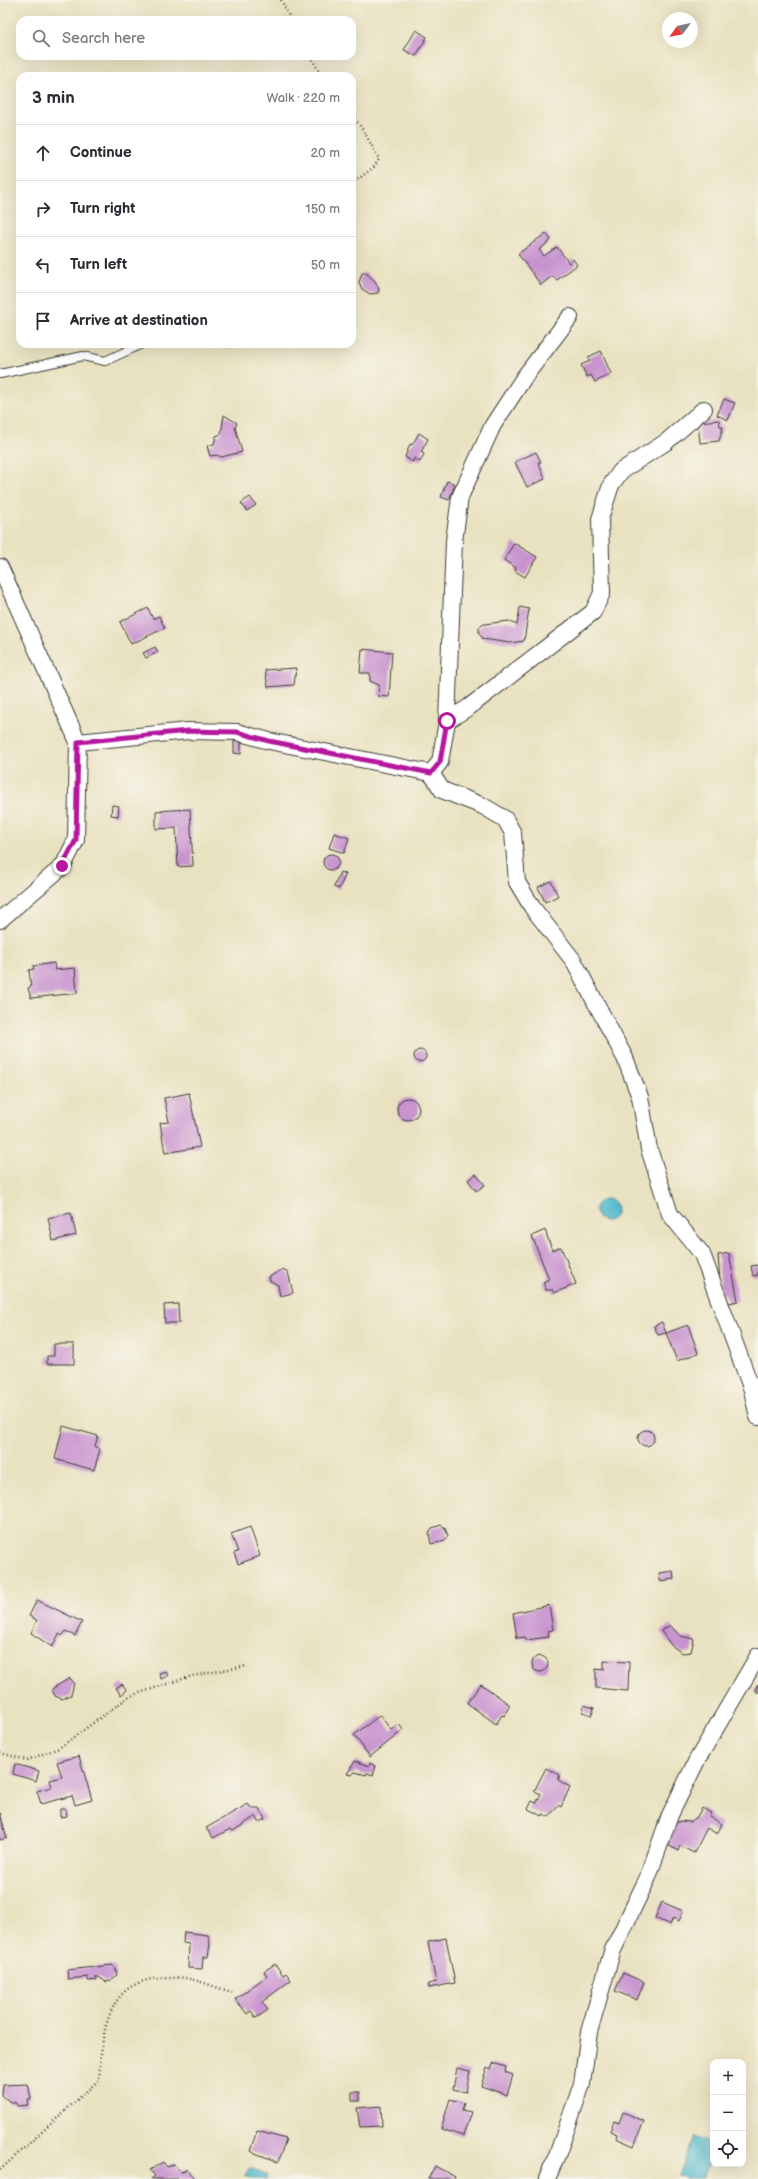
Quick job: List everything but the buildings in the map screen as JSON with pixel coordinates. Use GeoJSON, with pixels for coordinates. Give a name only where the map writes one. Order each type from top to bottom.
{"type":"FeatureCollection","features":[{"type":"Feature","properties":{"kind":"street"},"geometry":{"type":"LineString","coordinates":[[431,773],[440,762],[447,721],[454,541],[460,497],[493,425],[525,376],[570,317]]}},
{"type":"Feature","properties":{"kind":"street"},"geometry":{"type":"LineString","coordinates":[[447,721],[469,707],[593,612],[602,593],[600,519],[611,485],[621,471],[666,442],[704,409]]}},
{"type":"Feature","properties":{"kind":"street"},"geometry":{"type":"LineString","coordinates":[[0,567],[78,742],[76,840],[62,866],[0,920]]}},
{"type":"Feature","properties":{"kind":"street"},"geometry":{"type":"LineString","coordinates":[[78,742],[188,731],[237,732],[269,741],[431,773],[442,790],[483,806],[505,819],[513,833],[517,882],[532,907],[573,960],[625,1058],[640,1096],[649,1149],[670,1214],[702,1254],[752,1390],[758,1417]]}},
{"type":"Feature","properties":{"kind":"street"},"geometry":{"type":"LineString","coordinates":[[547,2179],[559,2150],[582,2084],[589,2032],[612,1952],[648,1877],[670,1815],[697,1760],[758,1656]]}},
{"type":"Feature","properties":{"kind":"lane"},"geometry":{"type":"LineString","coordinates":[[0,374],[82,356],[105,361],[133,348]]}},
{"type":"Feature","properties":{"kind":"path"},"geometry":{"type":"LineString","coordinates":[[282,0],[289,16]]}},
{"type":"Feature","properties":{"kind":"path"},"geometry":{"type":"LineString","coordinates":[[312,60],[320,72]]}},
{"type":"Feature","properties":{"kind":"path"},"geometry":{"type":"LineString","coordinates":[[356,121],[362,128],[379,160],[374,167],[356,181]]}},
{"type":"Feature","properties":{"kind":"path"},"geometry":{"type":"LineString","coordinates":[[0,1753],[27,1760],[59,1748],[130,1696],[192,1676],[246,1666]]}},
{"type":"Feature","properties":{"kind":"path"},"geometry":{"type":"LineString","coordinates":[[0,2170],[99,2080],[101,2046],[110,2013],[120,1994],[132,1985],[154,1978],[185,1978],[232,1992]]}},
{"type":"Feature","properties":{"kind":"water"},"geometry":{"type":"Polygon","coordinates":[[[606,1199],[610,1200],[616,1206],[616,1214],[610,1220],[606,1221],[602,1220],[596,1214],[595,1210],[596,1206],[602,1200],[606,1199]]]}},
{"type":"Feature","properties":{"kind":"water"},"geometry":{"type":"Polygon","coordinates":[[[693,2136],[710,2142],[710,2160],[703,2179],[686,2179],[679,2176],[693,2136]]]}},
{"type":"Feature","properties":{"kind":"water"},"geometry":{"type":"Polygon","coordinates":[[[249,2168],[267,2174],[266,2179],[253,2179],[246,2176],[249,2168]]]}},
{"type":"Feature","properties":{"kind":"route"},"geometry":{"type":"LineString","coordinates":[[62,866],[76,840],[78,742],[188,731],[237,732],[269,741],[402,766],[431,773],[440,762],[447,721]]}}]}
